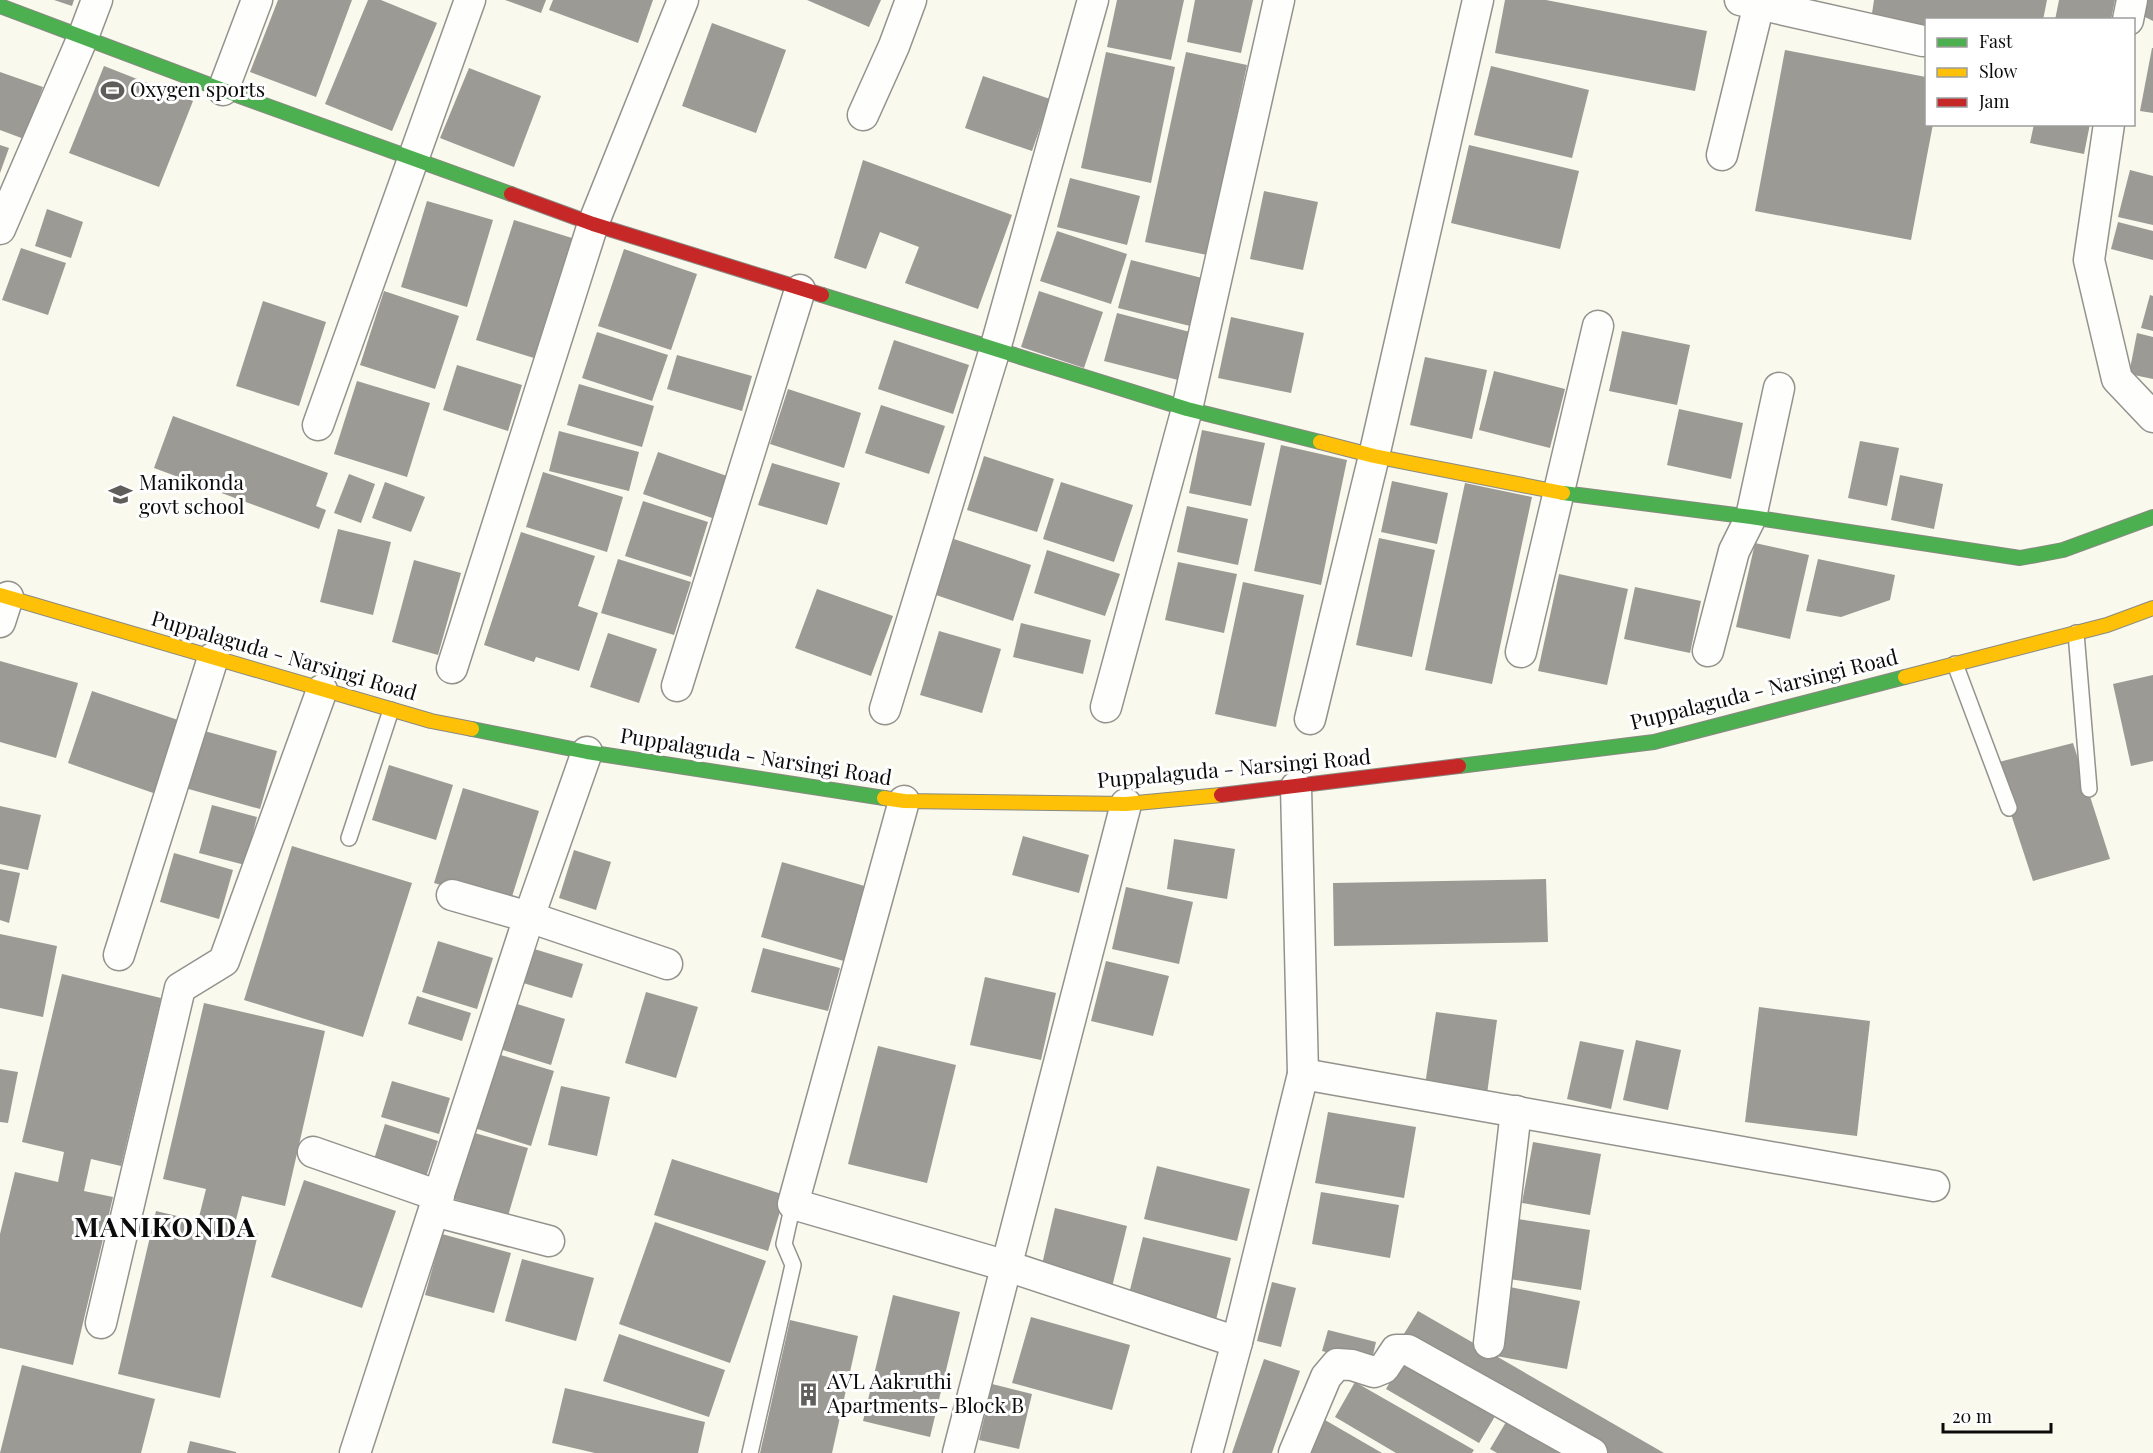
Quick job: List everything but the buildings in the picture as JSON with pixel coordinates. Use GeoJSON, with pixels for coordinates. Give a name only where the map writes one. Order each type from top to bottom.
{"type":"FeatureCollection","features":[{"type":"Feature","properties":{"kind":"street"},"geometry":{"type":"LineString","coordinates":[[0,230],[83,38],[97,0]]}},
{"type":"Feature","properties":{"kind":"street"},"geometry":{"type":"LineString","coordinates":[[223,90],[257,0]]}},
{"type":"Feature","properties":{"kind":"street"},"geometry":{"type":"LineString","coordinates":[[318,425],[470,0]]}},
{"type":"Feature","properties":{"kind":"street"},"geometry":{"type":"LineString","coordinates":[[452,668],[593,224],[683,0]]}},
{"type":"Feature","properties":{"kind":"street"},"geometry":{"type":"LineString","coordinates":[[863,116],[894,46],[910,0]]}},
{"type":"Feature","properties":{"kind":"street"},"geometry":{"type":"LineString","coordinates":[[885,709],[996,350],[1093,0]]}},
{"type":"Feature","properties":{"kind":"street"},"geometry":{"type":"LineString","coordinates":[[1106,707],[1187,408],[1279,0]]}},
{"type":"Feature","properties":{"kind":"street"},"geometry":{"type":"LineString","coordinates":[[1310,719],[1374,456],[1478,0]]}},
{"type":"Feature","properties":{"kind":"street"},"geometry":{"type":"LineString","coordinates":[[2128,18],[2132,0]]}},
{"type":"Feature","properties":{"kind":"street"},"geometry":{"type":"LineString","coordinates":[[1722,154],[1749,2],[1923,41]]}},
{"type":"Feature","properties":{"kind":"street"},"geometry":{"type":"LineString","coordinates":[[0,6],[412,160],[593,224],[1187,408],[1374,456],[1558,492],[1751,517],[2019,558],[2063,550],[2153,517]]}},
{"type":"Feature","properties":{"kind":"street"},"geometry":{"type":"LineString","coordinates":[[2109,126],[2089,260],[2117,379],[2153,417]]}},
{"type":"Feature","properties":{"kind":"street"},"geometry":{"type":"LineString","coordinates":[[677,686],[800,290]]}},
{"type":"Feature","properties":{"kind":"street"},"geometry":{"type":"LineString","coordinates":[[1521,652],[1598,326]]}},
{"type":"Feature","properties":{"kind":"street"},"geometry":{"type":"LineString","coordinates":[[1708,651],[1734,551],[1751,517],[1779,388]]}},
{"type":"Feature","properties":{"kind":"street","name":"Puppalaguda - Narsingi Road"},"geometry":{"type":"LineString","coordinates":[[3,604],[213,658],[431,721],[587,752],[904,801],[1126,804],[1296,787],[1654,741],[2107,625],[2153,609]]}},
{"type":"Feature","properties":{"kind":"street"},"geometry":{"type":"LineString","coordinates":[[119,955],[213,658]]}},
{"type":"Feature","properties":{"kind":"street"},"geometry":{"type":"LineString","coordinates":[[101,1323],[180,988],[224,961],[322,690]]}},
{"type":"Feature","properties":{"kind":"street"},"geometry":{"type":"LineString","coordinates":[[358,1452],[529,917],[587,752]]}},
{"type":"Feature","properties":{"kind":"street"},"geometry":{"type":"LineString","coordinates":[[1207,1453],[1237,1342],[1303,1074],[1296,787]]}},
{"type":"Feature","properties":{"kind":"street"},"geometry":{"type":"LineString","coordinates":[[904,801],[793,1204],[1007,1266],[1237,1342]]}},
{"type":"Feature","properties":{"kind":"street"},"geometry":{"type":"LineString","coordinates":[[958,1453],[1126,804]]}},
{"type":"Feature","properties":{"kind":"street"},"geometry":{"type":"LineString","coordinates":[[452,895],[529,917],[667,964]]}},
{"type":"Feature","properties":{"kind":"street"},"geometry":{"type":"LineString","coordinates":[[1303,1074],[1934,1186]]}},
{"type":"Feature","properties":{"kind":"street"},"geometry":{"type":"LineString","coordinates":[[1489,1343],[1516,1112]]}},
{"type":"Feature","properties":{"kind":"street"},"geometry":{"type":"LineString","coordinates":[[314,1152],[436,1203],[549,1241]]}},
{"type":"Feature","properties":{"kind":"street"},"geometry":{"type":"LineString","coordinates":[[1294,1453],[1326,1377],[1337,1364],[1352,1365],[1374,1372],[1384,1368],[1396,1350],[1408,1350],[1592,1453]]}},
{"type":"Feature","properties":{"kind":"lane"},"geometry":{"type":"LineString","coordinates":[[2076,633],[2089,789]]}},
{"type":"Feature","properties":{"kind":"lane"},"geometry":{"type":"LineString","coordinates":[[1955,664],[2009,808]]}},
{"type":"Feature","properties":{"kind":"lane"},"geometry":{"type":"LineString","coordinates":[[349,838],[391,710]]}},
{"type":"Feature","properties":{"kind":"lane"},"geometry":{"type":"LineString","coordinates":[[750,1453],[793,1265],[784,1244],[793,1204]]}},
{"type":"Feature","properties":{"kind":"traffic: fast"},"geometry":{"type":"LineString","coordinates":[[0,6],[223,90],[511,194]]}},
{"type":"Feature","properties":{"kind":"traffic: fast"},"geometry":{"type":"LineString","coordinates":[[822,295],[1187,409],[1320,442]]}},
{"type":"Feature","properties":{"kind":"traffic: fast"},"geometry":{"type":"LineString","coordinates":[[1563,493],[1751,517],[2020,558],[2063,550],[2153,517]]}},
{"type":"Feature","properties":{"kind":"traffic: fast"},"geometry":{"type":"LineString","coordinates":[[1459,766],[1654,742],[1905,677]]}},
{"type":"Feature","properties":{"kind":"traffic: fast"},"geometry":{"type":"LineString","coordinates":[[472,729],[587,752],[884,798]]}},
{"type":"Feature","properties":{"kind":"traffic: slow"},"geometry":{"type":"LineString","coordinates":[[1320,442],[1374,456],[1563,493]]}},
{"type":"Feature","properties":{"kind":"traffic: slow"},"geometry":{"type":"LineString","coordinates":[[0,595],[431,721],[472,729]]}},
{"type":"Feature","properties":{"kind":"traffic: slow"},"geometry":{"type":"LineString","coordinates":[[1905,677],[2107,625],[2153,608]]}},
{"type":"Feature","properties":{"kind":"traffic: slow"},"geometry":{"type":"LineString","coordinates":[[884,798],[904,801],[1126,804],[1221,795]]}},
{"type":"Feature","properties":{"kind":"traffic: jam"},"geometry":{"type":"LineString","coordinates":[[511,194],[593,224],[822,295]]}},
{"type":"Feature","properties":{"kind":"traffic: jam"},"geometry":{"type":"LineString","coordinates":[[1221,795],[1459,766]]}},
{"type":"Feature","properties":{"kind":"place","name":"Oxygen sports"},"geometry":{"type":"Point","coordinates":[112,90]}},
{"type":"Feature","properties":{"kind":"place","name":"Manikonda govt school"},"geometry":{"type":"Point","coordinates":[121,495]}},
{"type":"Feature","properties":{"kind":"place","name":"AVL Aakruthi Apartments- Block B"},"geometry":{"type":"Point","coordinates":[809,1394]}},
{"type":"Feature","properties":{"kind":"district","name":"MANIKONDA"},"geometry":{"type":"Point","coordinates":[165,1228]}}]}
